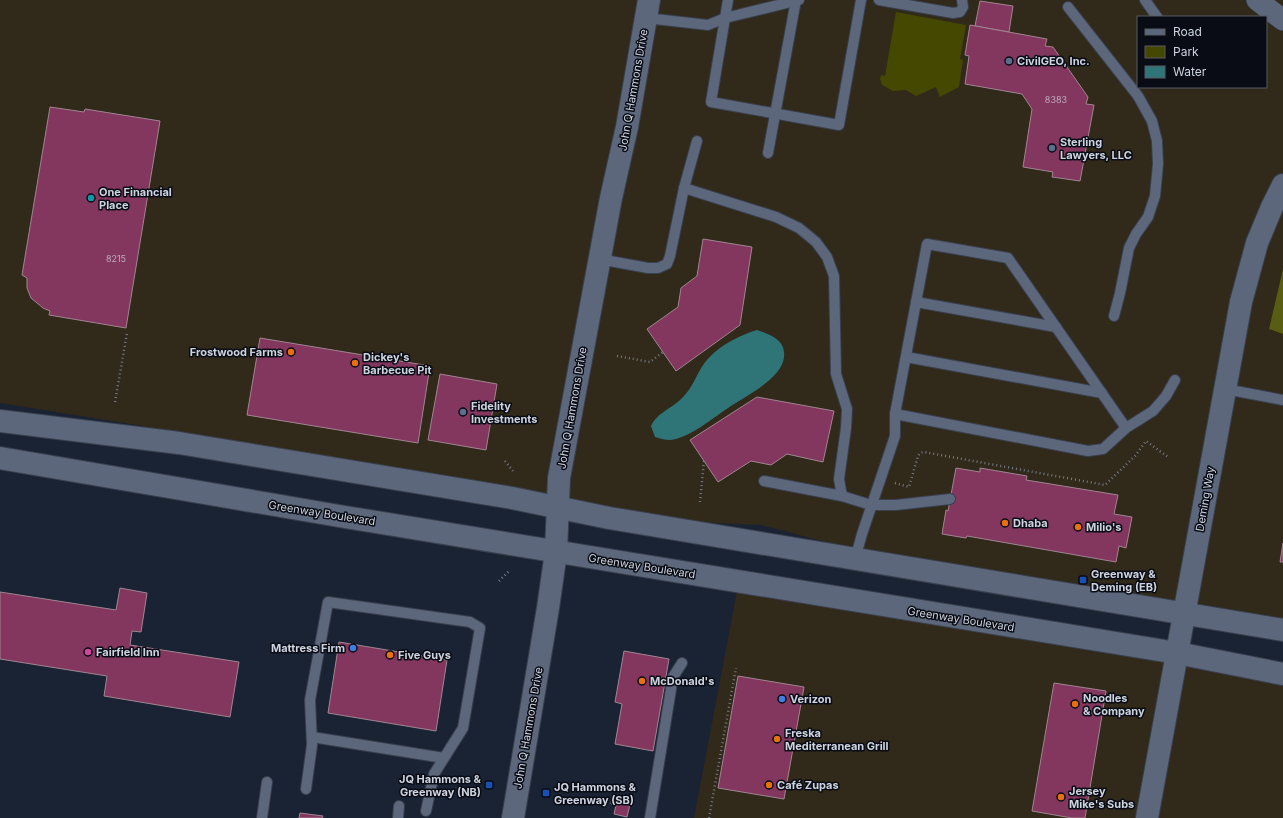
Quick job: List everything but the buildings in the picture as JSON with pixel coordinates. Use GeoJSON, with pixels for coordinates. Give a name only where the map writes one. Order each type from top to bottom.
{"type":"FeatureCollection","features":[{"type":"Feature","properties":{"kind":"street"},"geometry":{"type":"LineString","coordinates":[[1257,0],[1283,20]]}},
{"type":"Feature","properties":{"kind":"street","name":"John Q Hammons Drive"},"geometry":{"type":"LineString","coordinates":[[513,818],[556,552],[559,478],[599,259],[627,126],[647,9]]}},
{"type":"Feature","properties":{"kind":"street","name":"Deming Way"},"geometry":{"type":"LineString","coordinates":[[1147,818],[1241,302],[1257,243],[1283,185]]}},
{"type":"Feature","properties":{"kind":"street"},"geometry":{"type":"LineString","coordinates":[[0,421],[186,444],[512,498],[609,518],[1283,630]]}},
{"type":"Feature","properties":{"kind":"street","name":"Greenway Boulevard"},"geometry":{"type":"LineString","coordinates":[[0,458],[287,508],[1177,653],[1283,674]]}},
{"type":"Feature","properties":{"kind":"lane"},"geometry":{"type":"LineString","coordinates":[[728,0],[711,102],[839,125],[861,0]]}},
{"type":"Feature","properties":{"kind":"lane"},"geometry":{"type":"LineString","coordinates":[[647,9],[708,25],[725,18],[797,0],[768,153]]}},
{"type":"Feature","properties":{"kind":"lane"},"geometry":{"type":"LineString","coordinates":[[879,0],[953,13],[960,12],[963,7],[962,0]]}},
{"type":"Feature","properties":{"kind":"lane"},"geometry":{"type":"LineString","coordinates":[[1145,0],[1156,16]]}},
{"type":"Feature","properties":{"kind":"lane"},"geometry":{"type":"LineString","coordinates":[[1068,7],[1138,96],[1152,121],[1157,142],[1158,164],[1155,196],[1148,217],[1136,234],[1129,248],[1114,316]]}},
{"type":"Feature","properties":{"kind":"lane"},"geometry":{"type":"LineString","coordinates":[[599,259],[648,268],[658,268],[667,264],[684,188],[697,141]]}},
{"type":"Feature","properties":{"kind":"lane"},"geometry":{"type":"LineString","coordinates":[[684,188],[776,217],[800,228],[816,242],[827,257],[834,276],[836,374],[847,409],[839,479],[842,496]]}},
{"type":"Feature","properties":{"kind":"lane"},"geometry":{"type":"LineString","coordinates":[[855,559],[871,505],[895,436],[896,414],[927,244],[1008,258],[1126,428]]}},
{"type":"Feature","properties":{"kind":"lane"},"geometry":{"type":"LineString","coordinates":[[916,302],[1056,327]]}},
{"type":"Feature","properties":{"kind":"lane"},"geometry":{"type":"LineString","coordinates":[[906,357],[1102,393]]}},
{"type":"Feature","properties":{"kind":"lane"},"geometry":{"type":"LineString","coordinates":[[896,414],[1088,451],[1103,449],[1126,428],[1153,411],[1166,396],[1175,380]]}},
{"type":"Feature","properties":{"kind":"lane"},"geometry":{"type":"LineString","coordinates":[[1224,389],[1283,400]]}},
{"type":"Feature","properties":{"kind":"lane"},"geometry":{"type":"LineString","coordinates":[[764,481],[842,496],[871,505],[896,505],[950,499]]}},
{"type":"Feature","properties":{"kind":"lane"},"geometry":{"type":"LineString","coordinates":[[306,789],[312,745],[310,700],[328,602],[470,622],[480,628],[463,728],[434,774],[426,810]]}},
{"type":"Feature","properties":{"kind":"lane"},"geometry":{"type":"LineString","coordinates":[[650,818],[673,677],[682,663]]}},
{"type":"Feature","properties":{"kind":"lane"},"geometry":{"type":"LineString","coordinates":[[312,737],[444,758]]}},
{"type":"Feature","properties":{"kind":"lane"},"geometry":{"type":"LineString","coordinates":[[262,818],[267,782]]}},
{"type":"Feature","properties":{"kind":"lane"},"geometry":{"type":"LineString","coordinates":[[398,818],[399,806]]}},
{"type":"Feature","properties":{"kind":"path"},"geometry":{"type":"LineString","coordinates":[[115,402],[127,333]]}},
{"type":"Feature","properties":{"kind":"path"},"geometry":{"type":"LineString","coordinates":[[617,356],[650,362],[663,352]]}},
{"type":"Feature","properties":{"kind":"path"},"geometry":{"type":"LineString","coordinates":[[880,479],[909,486],[918,456],[920,453],[924,452],[1104,485],[1135,456],[1146,441],[1168,457]]}},
{"type":"Feature","properties":{"kind":"path"},"geometry":{"type":"LineString","coordinates":[[505,460],[513,471]]}},
{"type":"Feature","properties":{"kind":"path"},"geometry":{"type":"LineString","coordinates":[[700,502],[704,461]]}},
{"type":"Feature","properties":{"kind":"path"},"geometry":{"type":"LineString","coordinates":[[499,581],[510,570]]}},
{"type":"Feature","properties":{"kind":"path"},"geometry":{"type":"LineString","coordinates":[[710,818],[736,668]]}},
{"type":"Feature","properties":{"kind":"shaded area"},"geometry":{"type":"Polygon","coordinates":[[[0,0],[1283,0],[1283,630],[855,559],[829,543],[761,525],[609,518],[179,443],[143,426],[0,403],[0,0]]]}},
{"type":"Feature","properties":{"kind":"shaded area"},"geometry":{"type":"Polygon","coordinates":[[[1283,269],[1283,334],[1269,329],[1283,269]]]}},
{"type":"Feature","properties":{"kind":"shaded area"},"geometry":{"type":"Polygon","coordinates":[[[737,591],[1156,659],[1283,685],[1283,818],[694,818],[737,591]]]}},
{"type":"Feature","properties":{"kind":"green space"},"geometry":{"type":"Polygon","coordinates":[[[896,12],[966,25],[960,59],[963,60],[959,87],[940,97],[936,87],[916,96],[906,90],[893,91],[882,85],[880,79],[881,75],[885,76],[896,12]]]}},
{"type":"Feature","properties":{"kind":"water"},"geometry":{"type":"Polygon","coordinates":[[[757,330],[772,336],[783,346],[784,357],[782,365],[771,379],[702,426],[686,435],[670,440],[655,437],[651,426],[653,422],[683,397],[692,386],[700,370],[711,356],[732,340],[757,330]]]}},
{"type":"Feature","properties":{"kind":"place","name":"CivilGEO, Inc."},"geometry":{"type":"Point","coordinates":[1009,61]}},
{"type":"Feature","properties":{"kind":"place","name":"Sterling Lawyers, LLC"},"geometry":{"type":"Point","coordinates":[1052,148]}},
{"type":"Feature","properties":{"kind":"place","name":"One Financial Place"},"geometry":{"type":"Point","coordinates":[91,198]}},
{"type":"Feature","properties":{"kind":"place","name":"Frostwood Farms"},"geometry":{"type":"Point","coordinates":[291,352]}},
{"type":"Feature","properties":{"kind":"place","name":"Dickey's Barbecue Pit"},"geometry":{"type":"Point","coordinates":[355,363]}},
{"type":"Feature","properties":{"kind":"place","name":"Fidelity Investments"},"geometry":{"type":"Point","coordinates":[463,412]}},
{"type":"Feature","properties":{"kind":"place","name":"Dhaba"},"geometry":{"type":"Point","coordinates":[1005,523]}},
{"type":"Feature","properties":{"kind":"place","name":"Milio's"},"geometry":{"type":"Point","coordinates":[1078,527]}},
{"type":"Feature","properties":{"kind":"place","name":"Greenway & Deming (EB)"},"geometry":{"type":"Point","coordinates":[1083,580]}},
{"type":"Feature","properties":{"kind":"place","name":"Mattress Firm"},"geometry":{"type":"Point","coordinates":[353,648]}},
{"type":"Feature","properties":{"kind":"place","name":"Fairfield Inn"},"geometry":{"type":"Point","coordinates":[88,652]}},
{"type":"Feature","properties":{"kind":"place","name":"Five Guys"},"geometry":{"type":"Point","coordinates":[390,655]}},
{"type":"Feature","properties":{"kind":"place","name":"McDonald's"},"geometry":{"type":"Point","coordinates":[642,681]}},
{"type":"Feature","properties":{"kind":"place","name":"Verizon"},"geometry":{"type":"Point","coordinates":[782,699]}},
{"type":"Feature","properties":{"kind":"place","name":"Noodles & Company"},"geometry":{"type":"Point","coordinates":[1075,704]}},
{"type":"Feature","properties":{"kind":"place","name":"Freska Mediterranean Grill"},"geometry":{"type":"Point","coordinates":[777,739]}},
{"type":"Feature","properties":{"kind":"place","name":"JQ Hammons & Greenway (NB)"},"geometry":{"type":"Point","coordinates":[489,785]}},
{"type":"Feature","properties":{"kind":"place","name":"Café Zupas"},"geometry":{"type":"Point","coordinates":[769,785]}},
{"type":"Feature","properties":{"kind":"place","name":"JQ Hammons & Greenway (SB)"},"geometry":{"type":"Point","coordinates":[546,793]}},
{"type":"Feature","properties":{"kind":"place","name":"Jersey Mike's Subs"},"geometry":{"type":"Point","coordinates":[1061,797]}}]}
